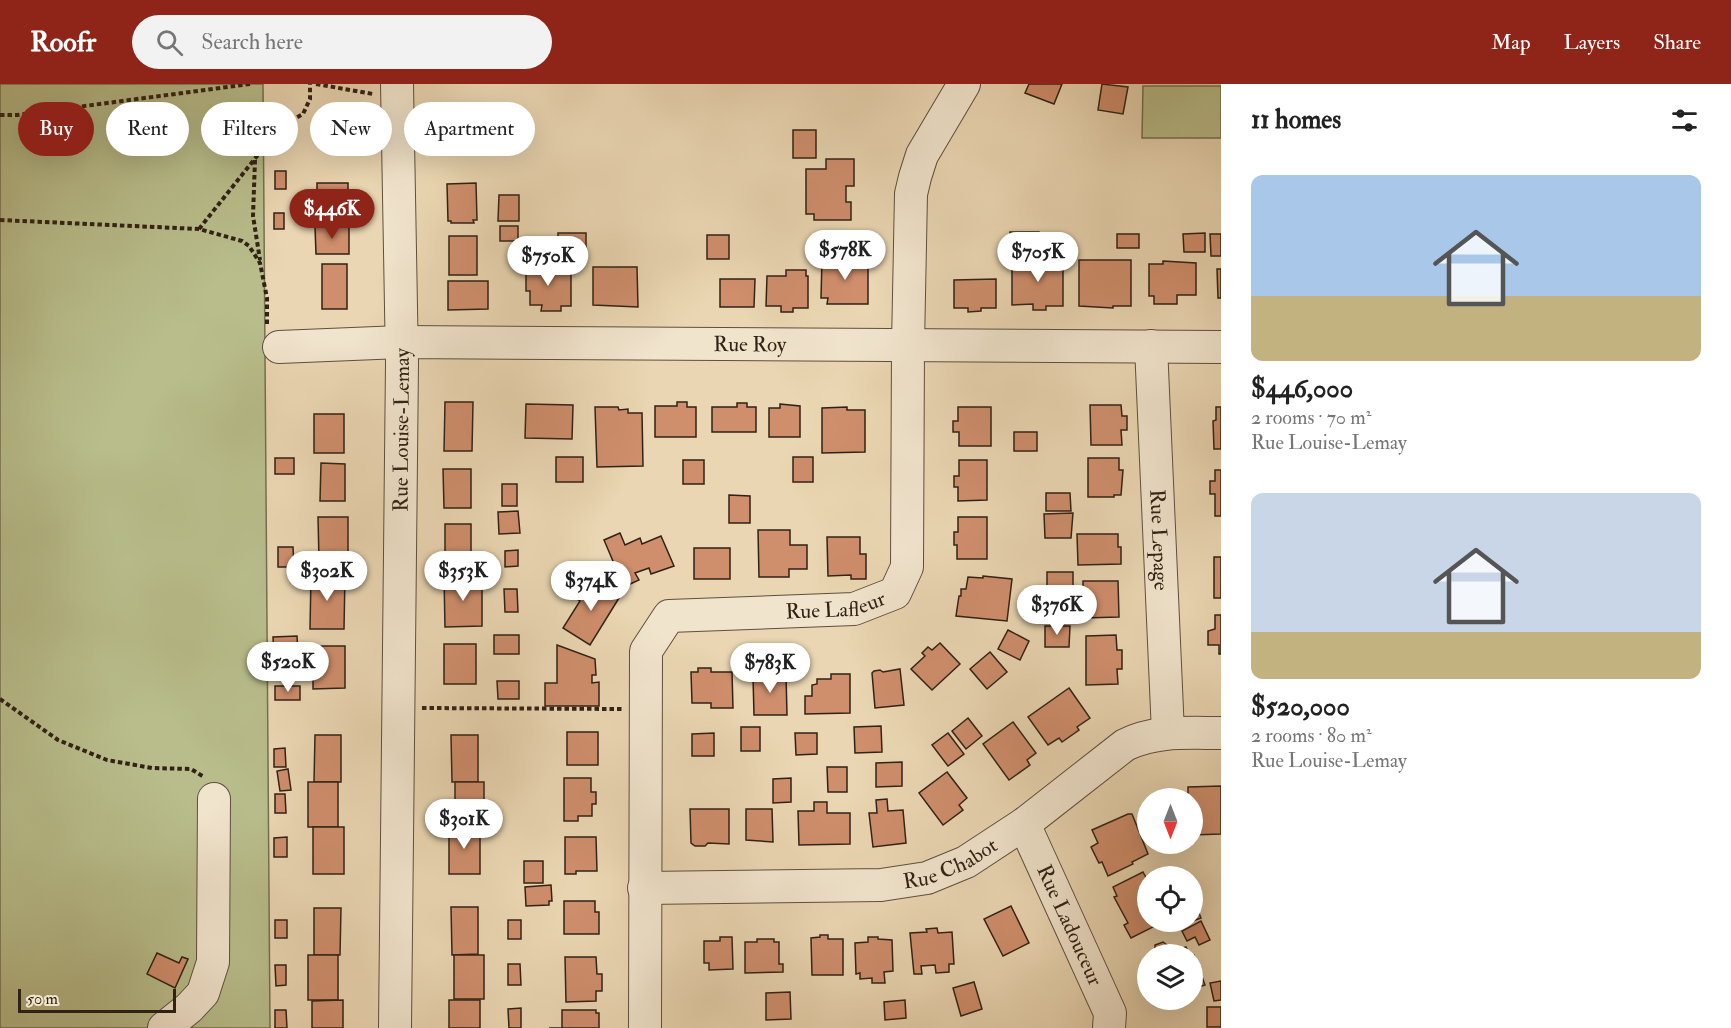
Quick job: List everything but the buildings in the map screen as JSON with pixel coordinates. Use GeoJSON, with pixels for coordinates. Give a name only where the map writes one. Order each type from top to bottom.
{"type":"FeatureCollection","features":[{"type":"Feature","properties":{"kind":"street","name":"Rue Lafleur"},"geometry":{"type":"LineString","coordinates":[[645,1028],[646,651],[669,616],[854,609],[895,593],[907,567],[908,345],[913,185],[927,145],[964,84]]}},
{"type":"Feature","properties":{"kind":"street","name":"Rue Louise-Lemay"},"geometry":{"type":"LineString","coordinates":[[395,1028],[401,342],[397,91]]}},
{"type":"Feature","properties":{"kind":"street","name":"Rue Roy"},"geometry":{"type":"LineString","coordinates":[[279,347],[401,342],[1221,347]]}},
{"type":"Feature","properties":{"kind":"street","name":"Rue Lepage"},"geometry":{"type":"LineString","coordinates":[[1151,346],[1168,733]]}},
{"type":"Feature","properties":{"kind":"street","name":"Rue Chabot"},"geometry":{"type":"LineString","coordinates":[[644,888],[881,885],[927,878],[950,870],[1024,825],[1125,745],[1150,735],[1221,733]]}},
{"type":"Feature","properties":{"kind":"street"},"geometry":{"type":"LineString","coordinates":[[164,1028],[189,1008],[203,993],[213,962],[214,799]]}},
{"type":"Feature","properties":{"kind":"street","name":"Rue Ladouceur"},"geometry":{"type":"LineString","coordinates":[[1024,825],[1110,1012],[1109,1028]]}},
{"type":"Feature","properties":{"kind":"path"},"geometry":{"type":"LineString","coordinates":[[0,115],[17,115],[250,84]]}},
{"type":"Feature","properties":{"kind":"path"},"geometry":{"type":"LineString","coordinates":[[200,230],[280,127],[303,114],[309,99],[310,84]]}},
{"type":"Feature","properties":{"kind":"path"},"geometry":{"type":"LineString","coordinates":[[316,84],[397,91]]}},
{"type":"Feature","properties":{"kind":"path"},"geometry":{"type":"LineString","coordinates":[[255,157],[253,216],[267,298],[267,330],[279,347]]}},
{"type":"Feature","properties":{"kind":"path"},"geometry":{"type":"LineString","coordinates":[[0,220],[200,230],[242,241],[249,246],[260,263]]}},
{"type":"Feature","properties":{"kind":"path"},"geometry":{"type":"LineString","coordinates":[[0,699],[58,740],[107,760],[152,768],[191,769],[209,780],[214,799]]}},
{"type":"Feature","properties":{"kind":"path"},"geometry":{"type":"LineString","coordinates":[[398,708],[647,710]]}},
{"type":"Feature","properties":{"kind":"green space"},"geometry":{"type":"Polygon","coordinates":[[[0,84],[263,84],[263,102],[201,102],[201,156],[264,156],[270,1028],[0,1028],[0,84]]]}},
{"type":"Feature","properties":{"kind":"green space"},"geometry":{"type":"Polygon","coordinates":[[[1143,86],[1221,86],[1221,138],[1142,138],[1143,86]]]}}]}
